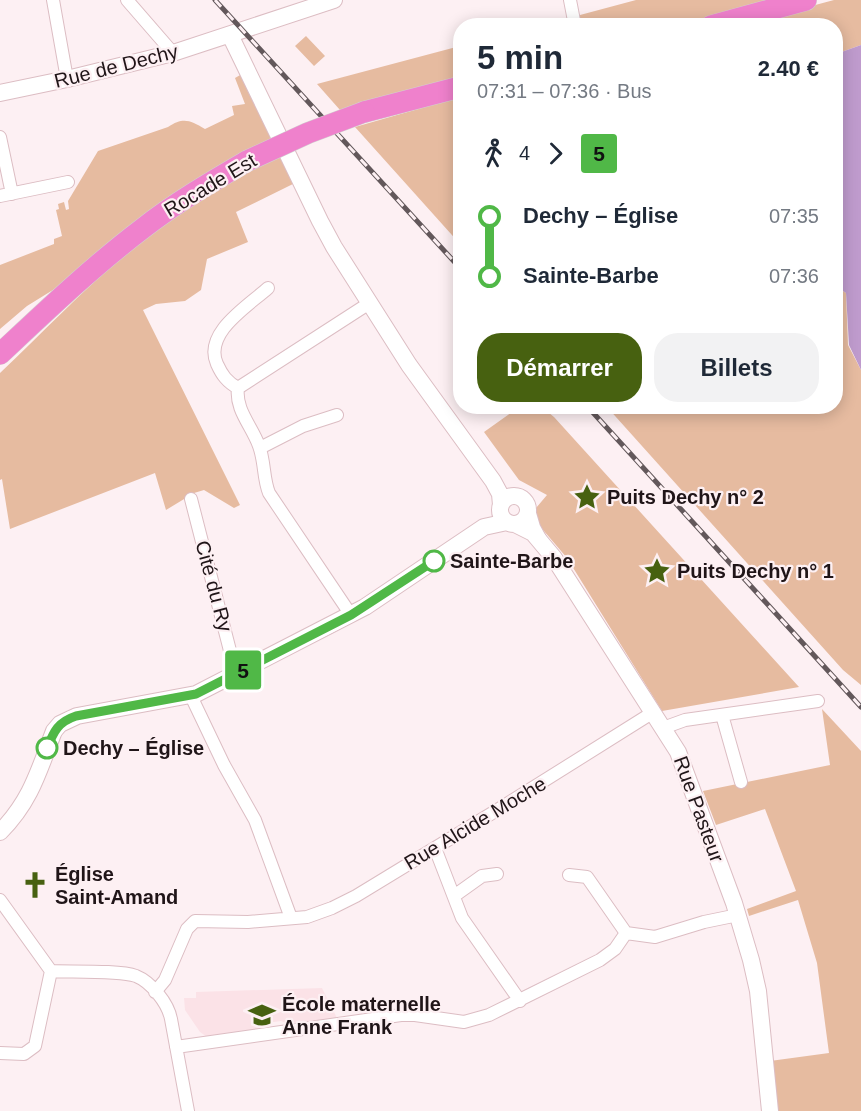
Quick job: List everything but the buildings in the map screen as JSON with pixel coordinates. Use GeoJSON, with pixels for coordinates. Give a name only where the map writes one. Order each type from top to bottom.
{"type":"FeatureCollection","features":[{"type":"Feature","properties":{"kind":"highway"},"geometry":{"type":"LineString","coordinates":[[739,18],[800,1]]}},
{"type":"Feature","properties":{"kind":"highway","name":"Rocade Est"},"geometry":{"type":"LineString","coordinates":[[2,348],[153,221],[210,182],[247,161],[314,130],[364,112],[453,89]]}},
{"type":"Feature","properties":{"kind":"street"},"geometry":{"type":"LineString","coordinates":[[53,0],[67,79]]}},
{"type":"Feature","properties":{"kind":"street"},"geometry":{"type":"LineString","coordinates":[[127,0],[173,53]]}},
{"type":"Feature","properties":{"kind":"street","name":"Rue de Dechy"},"geometry":{"type":"LineString","coordinates":[[0,93],[173,53],[230,35],[298,6],[334,0]]}},
{"type":"Feature","properties":{"kind":"street"},"geometry":{"type":"LineString","coordinates":[[570,0],[573,18]]}},
{"type":"Feature","properties":{"kind":"street","name":"Rue Pasteur"},"geometry":{"type":"LineString","coordinates":[[230,35],[324,230],[368,304],[493,481],[507,511],[542,541]]}},
{"type":"Feature","properties":{"kind":"street"},"geometry":{"type":"LineString","coordinates":[[0,137],[6,195],[68,182]]}},
{"type":"Feature","properties":{"kind":"street"},"geometry":{"type":"LineString","coordinates":[[238,388],[228,382],[222,374],[214,355],[215,343],[220,331],[268,288]]}},
{"type":"Feature","properties":{"kind":"street"},"geometry":{"type":"LineString","coordinates":[[238,388],[368,304]]}},
{"type":"Feature","properties":{"kind":"street"},"geometry":{"type":"LineString","coordinates":[[238,388],[238,403],[260,448],[269,493],[351,615]]}},
{"type":"Feature","properties":{"kind":"street"},"geometry":{"type":"LineString","coordinates":[[260,448],[303,426],[337,415]]}},
{"type":"Feature","properties":{"kind":"street","name":"Cité du Ry"},"geometry":{"type":"LineString","coordinates":[[191,499],[236,674]]}},
{"type":"Feature","properties":{"kind":"street"},"geometry":{"type":"LineString","coordinates":[[0,832],[25,803],[54,731],[60,724],[76,716],[191,696],[351,615],[507,511],[525,520],[529,510]]}},
{"type":"Feature","properties":{"kind":"street","name":"Rue Pasteur"},"geometry":{"type":"LineString","coordinates":[[529,510],[542,541],[678,752],[738,915],[756,981],[770,1111]]}},
{"type":"Feature","properties":{"kind":"street"},"geometry":{"type":"LineString","coordinates":[[191,696],[224,765],[255,820],[291,918]]}},
{"type":"Feature","properties":{"kind":"street"},"geometry":{"type":"LineString","coordinates":[[663,728],[685,720],[818,701]]}},
{"type":"Feature","properties":{"kind":"street","name":"Rue Alcide Moche"},"geometry":{"type":"LineString","coordinates":[[155,992],[165,980],[191,923],[199,921],[248,922],[291,918],[312,915],[339,905],[652,713]]}},
{"type":"Feature","properties":{"kind":"street"},"geometry":{"type":"LineString","coordinates":[[722,715],[741,782]]}},
{"type":"Feature","properties":{"kind":"street"},"geometry":{"type":"LineString","coordinates":[[435,848],[462,918],[520,1001]]}},
{"type":"Feature","properties":{"kind":"street"},"geometry":{"type":"LineString","coordinates":[[454,896],[482,876],[496,874]]}},
{"type":"Feature","properties":{"kind":"street"},"geometry":{"type":"LineString","coordinates":[[569,875],[587,878],[626,933],[655,937],[704,922],[738,915]]}},
{"type":"Feature","properties":{"kind":"street"},"geometry":{"type":"LineString","coordinates":[[0,900],[51,971],[35,1046],[24,1054],[0,1053]]}},
{"type":"Feature","properties":{"kind":"street"},"geometry":{"type":"LineString","coordinates":[[176,1047],[401,1015],[464,1022],[489,1015],[520,1001],[604,958],[615,949],[626,933]]}},
{"type":"Feature","properties":{"kind":"street"},"geometry":{"type":"LineString","coordinates":[[51,971],[133,975],[155,992],[170,1012],[188,1111]]}},
{"type":"Feature","properties":{"kind":"shaded area"},"geometry":{"type":"Polygon","coordinates":[[[636,0],[770,0],[704,18],[569,18],[636,0]]]}},
{"type":"Feature","properties":{"kind":"shaded area"},"geometry":{"type":"Polygon","coordinates":[[[834,0],[861,0],[861,45],[843,51],[843,18],[767,18],[834,0]]]}},
{"type":"Feature","properties":{"kind":"shaded area"},"geometry":{"type":"Polygon","coordinates":[[[306,36],[325,56],[314,66],[295,46],[306,36]]]}},
{"type":"Feature","properties":{"kind":"shaded area"},"geometry":{"type":"Polygon","coordinates":[[[861,45],[861,370],[849,345],[846,293],[843,291],[843,51],[861,45]]]}},
{"type":"Feature","properties":{"kind":"shaded area"},"geometry":{"type":"Polygon","coordinates":[[[453,48],[453,79],[340,110],[317,84],[453,48]]]}},
{"type":"Feature","properties":{"kind":"shaded area"},"geometry":{"type":"Polygon","coordinates":[[[242,74],[274,139],[27,306],[0,329],[0,265],[54,244],[54,239],[62,236],[56,210],[59,209],[58,204],[64,202],[66,210],[69,209],[68,201],[98,151],[178,122],[191,122],[205,129],[234,115],[232,106],[245,104],[235,78],[242,74]]]}},
{"type":"Feature","properties":{"kind":"shaded area"},"geometry":{"type":"Polygon","coordinates":[[[453,99],[453,236],[355,127],[453,99]]]}},
{"type":"Feature","properties":{"kind":"shaded area"},"geometry":{"type":"Polygon","coordinates":[[[282,155],[295,183],[236,212],[248,242],[207,259],[201,290],[185,301],[156,304],[143,310],[240,505],[234,508],[204,490],[194,493],[166,510],[155,473],[10,529],[2,479],[0,480],[0,373],[106,271],[150,233],[213,191],[282,155]]]}},
{"type":"Feature","properties":{"kind":"shaded area"},"geometry":{"type":"Polygon","coordinates":[[[843,291],[846,293],[848,345],[861,370],[861,685],[843,670],[613,414],[843,414],[843,291]]]}},
{"type":"Feature","properties":{"kind":"shaded area"},"geometry":{"type":"Polygon","coordinates":[[[509,414],[550,414],[799,687],[662,711],[567,558],[538,524],[536,508],[547,495],[519,480],[484,432],[509,414]]]}},
{"type":"Feature","properties":{"kind":"shaded area"},"geometry":{"type":"Polygon","coordinates":[[[822,709],[861,751],[861,1111],[777,1111],[770,1061],[829,1053],[817,963],[798,900],[749,916],[747,909],[796,891],[765,809],[716,825],[703,791],[830,765],[822,709]]]}},
{"type":"Feature","properties":{"kind":"shaded area","name":"École maternelle Anne Frank"},"geometry":{"type":"Polygon","coordinates":[[[322,988],[338,1020],[294,1027],[281,1021],[266,1023],[260,1030],[207,1037],[200,1032],[185,1010],[184,998],[196,998],[196,992],[322,988]]]}},
{"type":"Feature","properties":{"kind":"railway"},"geometry":{"type":"LineString","coordinates":[[215,0],[453,260]]}},
{"type":"Feature","properties":{"kind":"railway"},"geometry":{"type":"LineString","coordinates":[[594,414],[861,707]]}},
{"type":"Feature","properties":{"kind":"bus line","name":"5"},"geometry":{"type":"LineString","coordinates":[[47,748],[54,731],[64,721],[76,716],[196,694],[351,615],[434,561]]}},
{"type":"Feature","properties":{"kind":"place","name":"Puits Dechy n° 2"},"geometry":{"type":"Point","coordinates":[587,497]}},
{"type":"Feature","properties":{"kind":"place","name":"Sainte-Barbe"},"geometry":{"type":"Point","coordinates":[434,561]}},
{"type":"Feature","properties":{"kind":"place","name":"Puits Dechy n° 1"},"geometry":{"type":"Point","coordinates":[657,571]}},
{"type":"Feature","properties":{"kind":"place","name":"Dechy – Église"},"geometry":{"type":"Point","coordinates":[47,748]}},
{"type":"Feature","properties":{"kind":"place","name":"Église Saint-Amand"},"geometry":{"type":"Point","coordinates":[35,885]}},
{"type":"Feature","properties":{"kind":"place","name":"École maternelle Anne Frank"},"geometry":{"type":"Point","coordinates":[262,1015]}}]}
